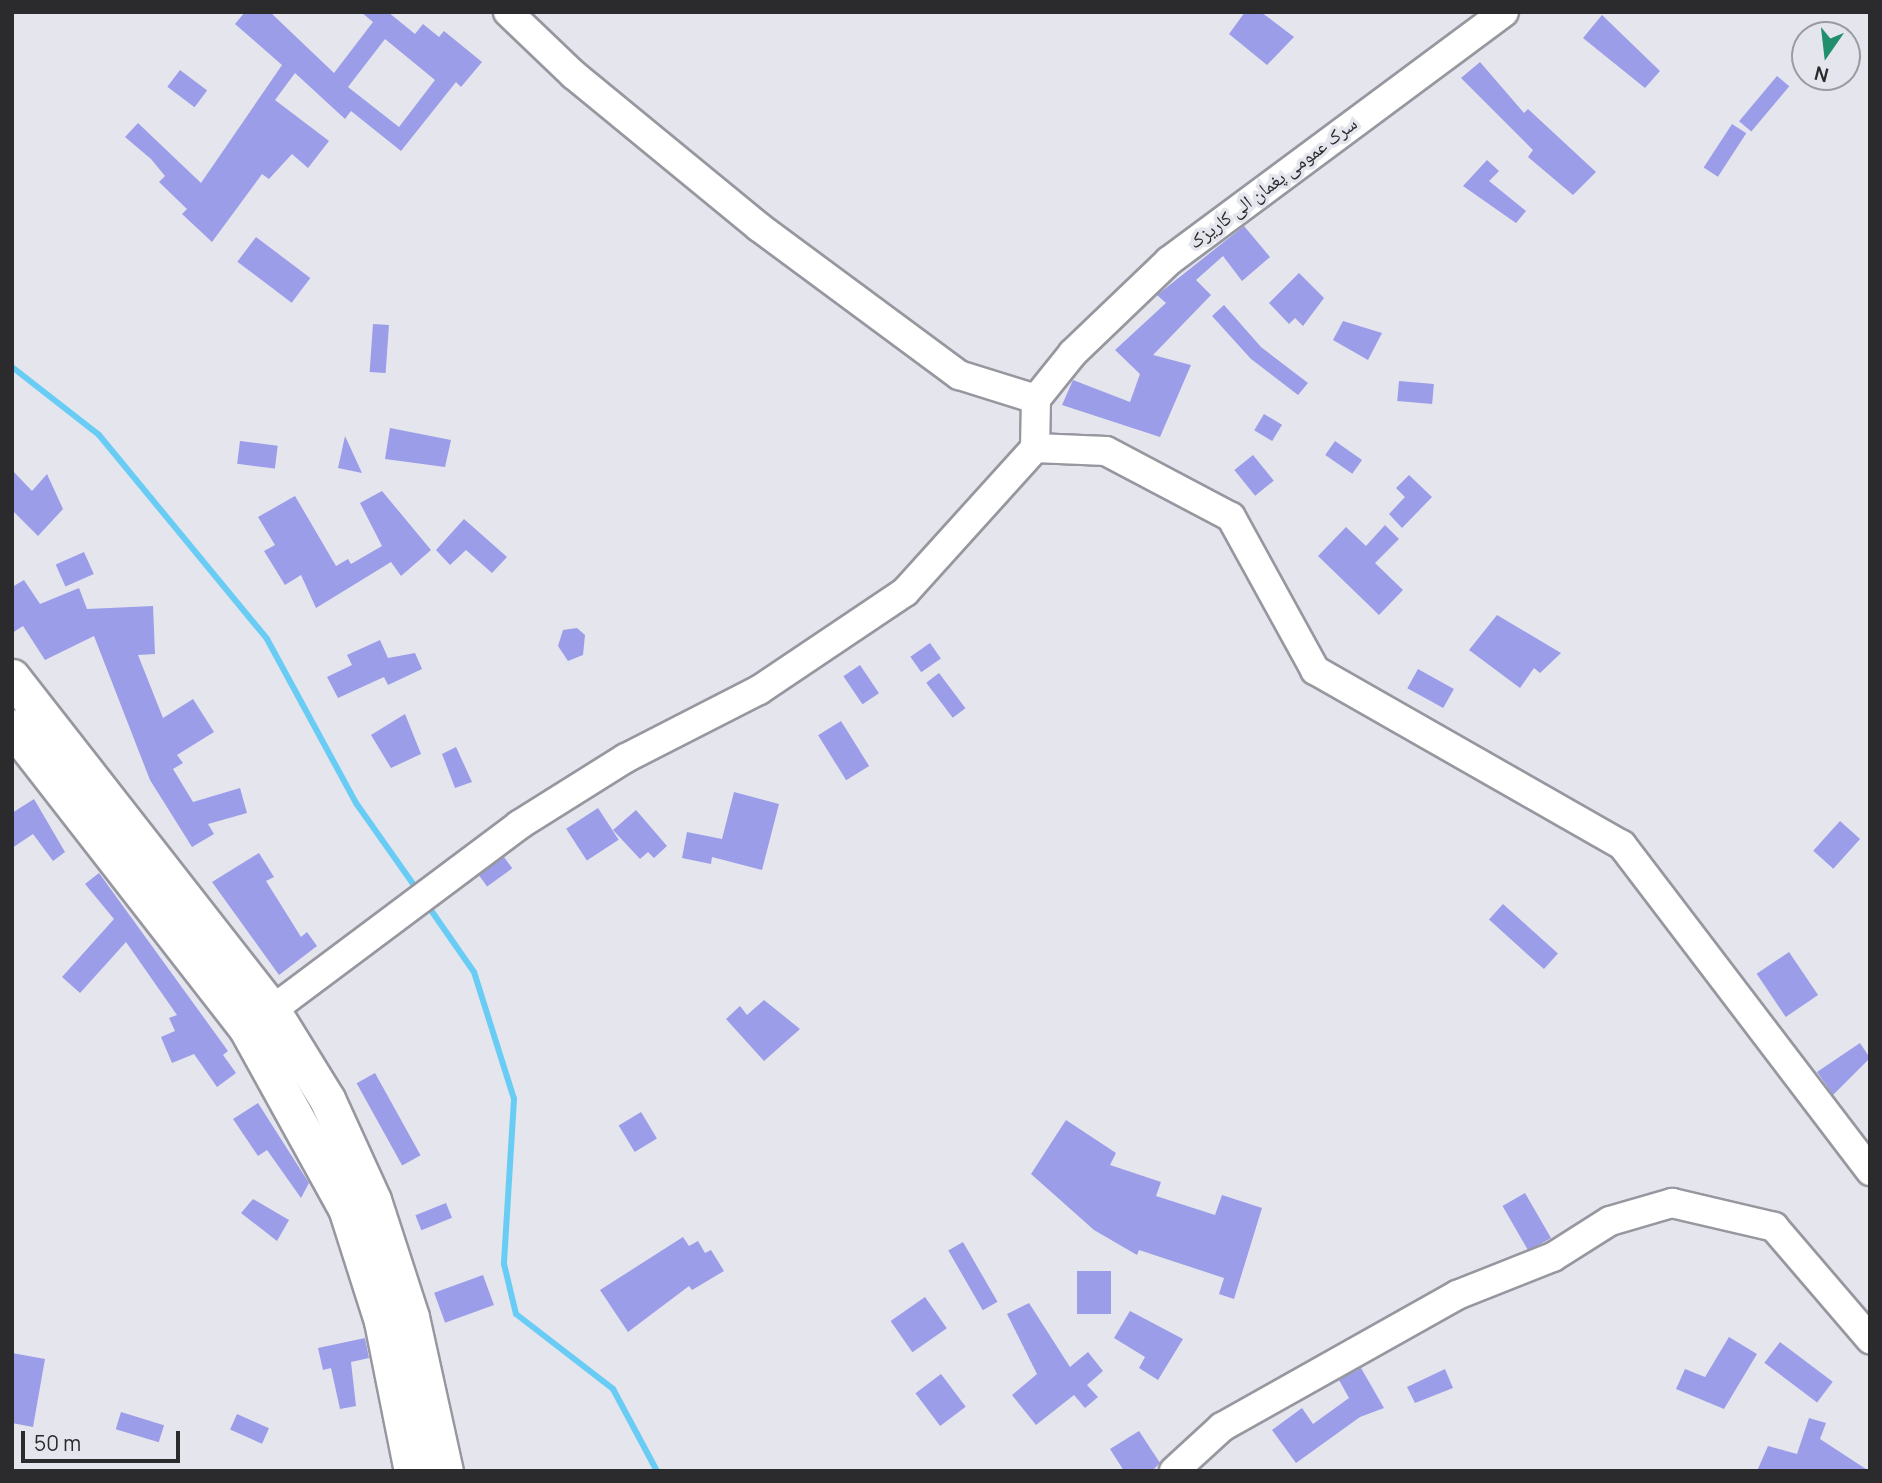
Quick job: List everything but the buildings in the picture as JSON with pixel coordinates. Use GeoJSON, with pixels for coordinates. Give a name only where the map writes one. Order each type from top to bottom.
{"type":"FeatureCollection","features":[{"type":"Feature","properties":{"kind":"main road"},"geometry":{"type":"LineString","coordinates":[[12,677],[259,1020],[346,1208],[428,1469]]}},
{"type":"Feature","properties":{"kind":"main road"},"geometry":{"type":"LineString","coordinates":[[12,727],[259,1020]]}},
{"type":"Feature","properties":{"kind":"street"},"geometry":{"type":"LineString","coordinates":[[259,1020],[519,825],[626,758],[759,690],[905,592],[1035,447],[1036,399],[960,374],[759,227],[508,12]]}},
{"type":"Feature","properties":{"kind":"street","name":"سرک عمومی پغمان الی کاریزک"},"geometry":{"type":"LineString","coordinates":[[1036,399],[1073,353],[1169,261],[1504,12]]}},
{"type":"Feature","properties":{"kind":"street"},"geometry":{"type":"LineString","coordinates":[[1035,447],[1106,451],[1231,517],[1315,670],[1622,845],[1870,1171]]}},
{"type":"Feature","properties":{"kind":"street"},"geometry":{"type":"LineString","coordinates":[[1174,1471],[1222,1427],[1457,1296],[1553,1257],[1610,1221],[1672,1203],[1774,1227],[1870,1339]]}},
{"type":"Feature","properties":{"kind":"waterway"},"geometry":{"type":"LineString","coordinates":[[12,367],[99,435],[267,639],[356,803],[418,891]]}},
{"type":"Feature","properties":{"kind":"waterway"},"geometry":{"type":"LineString","coordinates":[[426,903],[474,972],[514,1099],[504,1264],[516,1314],[613,1389],[657,1471]]}}]}
